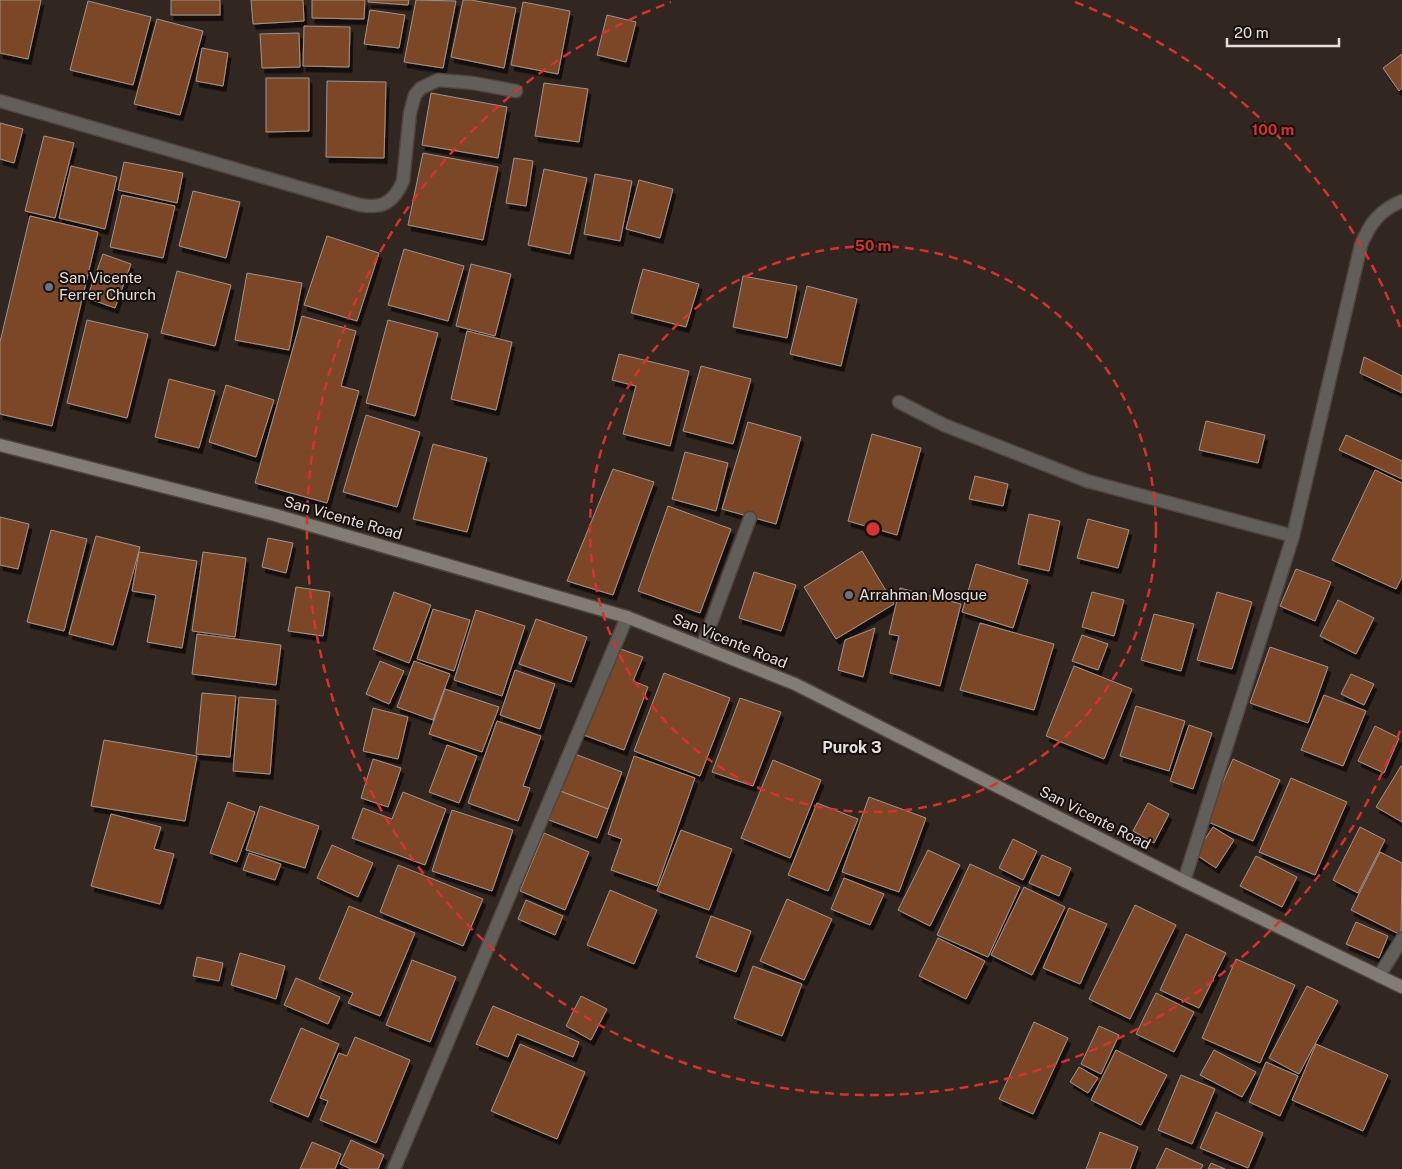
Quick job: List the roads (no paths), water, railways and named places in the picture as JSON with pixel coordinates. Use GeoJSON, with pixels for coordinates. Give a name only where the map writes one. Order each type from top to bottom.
{"type":"FeatureCollection","features":[{"type":"Feature","properties":{"kind":"street"},"geometry":{"type":"LineString","coordinates":[[0,101],[370,207],[387,203],[400,189],[404,181],[410,112],[415,95],[421,88],[438,80],[457,81],[516,91]]}},
{"type":"Feature","properties":{"kind":"street"},"geometry":{"type":"LineString","coordinates":[[1184,881],[1293,536],[1361,245],[1371,225],[1384,210],[1402,201]]}},
{"type":"Feature","properties":{"kind":"street"},"geometry":{"type":"LineString","coordinates":[[899,402],[944,426],[1087,481],[1293,536]]}},
{"type":"Feature","properties":{"kind":"street","name":"San Vicente Road"},"geometry":{"type":"LineString","coordinates":[[0,445],[275,515],[627,618],[795,684],[1184,881],[1402,987]]}},
{"type":"Feature","properties":{"kind":"street"},"geometry":{"type":"LineString","coordinates":[[702,647],[750,518]]}},
{"type":"Feature","properties":{"kind":"street"},"geometry":{"type":"LineString","coordinates":[[394,1169],[627,618]]}},
{"type":"Feature","properties":{"kind":"street"},"geometry":{"type":"LineString","coordinates":[[1379,976],[1402,938]]}},
{"type":"Feature","properties":{"kind":"place","name":"San Vicente Ferrer Church"},"geometry":{"type":"Point","coordinates":[49,287]}},
{"type":"Feature","properties":{"kind":"place","name":"Arrahman Mosque"},"geometry":{"type":"Point","coordinates":[849,595]}},
{"type":"Feature","properties":{"kind":"district","name":"Purok 3"},"geometry":{"type":"Point","coordinates":[852,747]}}]}
